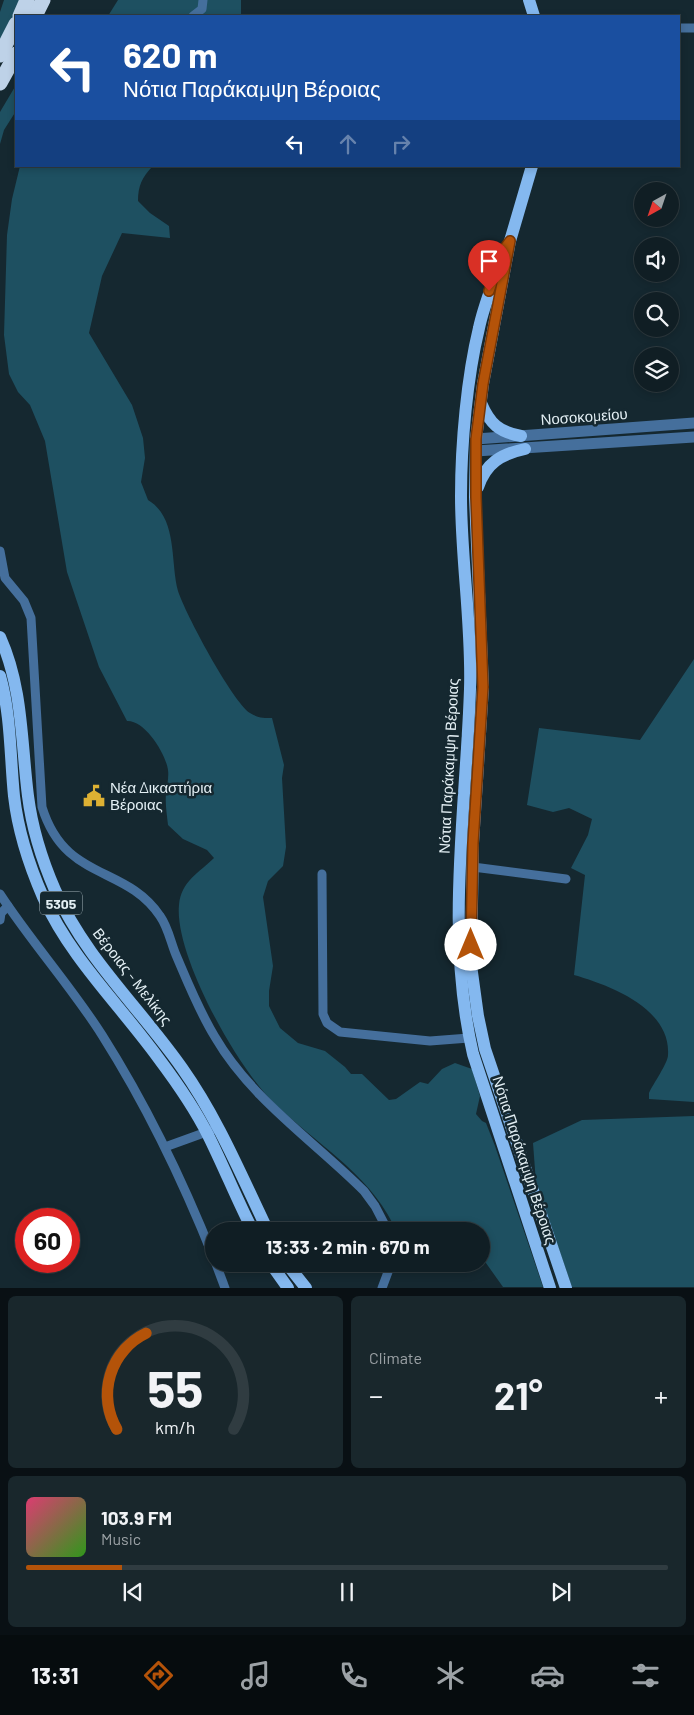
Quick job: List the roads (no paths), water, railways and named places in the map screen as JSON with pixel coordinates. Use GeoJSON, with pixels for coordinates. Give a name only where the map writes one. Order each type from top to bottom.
{"type":"FeatureCollection","features":[{"type":"Feature","properties":{"kind":"highway"},"geometry":{"type":"LineString","coordinates":[[20,15],[28,0]]}},
{"type":"Feature","properties":{"kind":"highway"},"geometry":{"type":"LineString","coordinates":[[36,15],[43,0]]}},
{"type":"Feature","properties":{"kind":"highway"},"geometry":{"type":"LineString","coordinates":[[0,55],[15,26]]}},
{"type":"Feature","properties":{"kind":"highway"},"geometry":{"type":"LineString","coordinates":[[0,83],[15,56]]}},
{"type":"Feature","properties":{"kind":"main road"},"geometry":{"type":"LineString","coordinates":[[529,0],[534,15]]}},
{"type":"Feature","properties":{"kind":"main road","name":"Νότια Παράκαμψη Βέροιας"},"geometry":{"type":"LineString","coordinates":[[532,167],[510,241],[481,403],[461,496],[470,685],[459,860],[458,959],[469,1038],[550,1288]]}},
{"type":"Feature","properties":{"kind":"main road","name":"Νότια Παράκαμψη Βέροιας"},"geometry":{"type":"LineString","coordinates":[[510,241],[504,249],[478,329],[472,444],[476,497],[483,687],[472,867],[471,964],[478,1016],[485,1049],[566,1288]]}},
{"type":"Feature","properties":{"kind":"main road"},"geometry":{"type":"LineString","coordinates":[[481,403],[497,429],[521,436]]}},
{"type":"Feature","properties":{"kind":"main road"},"geometry":{"type":"LineString","coordinates":[[476,497],[485,471],[490,463],[506,453],[525,449]]}},
{"type":"Feature","properties":{"kind":"main road","name":"Βέροιας - Μελίκης"},"geometry":{"type":"LineString","coordinates":[[0,637],[11,664],[18,692],[28,795],[34,831],[55,890],[83,942],[168,1048],[219,1127],[264,1222]]}},
{"type":"Feature","properties":{"kind":"main road","name":"Βέροιας - Μελίκης"},"geometry":{"type":"LineString","coordinates":[[0,676],[8,721],[14,797],[21,834],[43,897],[78,958],[158,1057],[207,1133],[249,1222]]}},
{"type":"Feature","properties":{"kind":"main road"},"geometry":{"type":"LineString","coordinates":[[277,1272],[288,1288]]}},
{"type":"Feature","properties":{"kind":"main road"},"geometry":{"type":"LineString","coordinates":[[293,1272],[306,1288]]}},
{"type":"Feature","properties":{"kind":"street"},"geometry":{"type":"LineString","coordinates":[[194,15],[202,10],[203,0]]}},
{"type":"Feature","properties":{"kind":"street"},"geometry":{"type":"LineString","coordinates":[[680,28],[694,28]]}},
{"type":"Feature","properties":{"kind":"street","name":"Νοσοκομείου"},"geometry":{"type":"LineString","coordinates":[[472,444],[521,436],[694,423]]}},
{"type":"Feature","properties":{"kind":"street","name":"Νοσοκομείου"},"geometry":{"type":"LineString","coordinates":[[472,444],[525,449],[694,437]]}},
{"type":"Feature","properties":{"kind":"street"},"geometry":{"type":"LineString","coordinates":[[0,551],[5,578],[24,601],[31,618],[42,807],[54,834],[60,844],[79,861],[128,886],[161,917],[191,991],[227,1056],[256,1090],[364,1192],[375,1206],[383,1222]]}},
{"type":"Feature","properties":{"kind":"street"},"geometry":{"type":"LineString","coordinates":[[472,867],[566,879]]}},
{"type":"Feature","properties":{"kind":"street"},"geometry":{"type":"LineString","coordinates":[[322,874],[322,1014],[327,1022],[334,1029],[349,1033],[430,1041],[469,1038]]}},
{"type":"Feature","properties":{"kind":"street"},"geometry":{"type":"LineString","coordinates":[[0,894],[67,983],[102,1035],[165,1147],[186,1189],[205,1236]]}},
{"type":"Feature","properties":{"kind":"street"},"geometry":{"type":"LineString","coordinates":[[0,920],[1,913],[8,906]]}},
{"type":"Feature","properties":{"kind":"street"},"geometry":{"type":"LineString","coordinates":[[165,1147],[219,1127]]}},
{"type":"Feature","properties":{"kind":"street"},"geometry":{"type":"LineString","coordinates":[[219,1272],[225,1288]]}},
{"type":"Feature","properties":{"kind":"street"},"geometry":{"type":"LineString","coordinates":[[382,1288],[388,1272]]}},
{"type":"Feature","properties":{"kind":"place","name":"Νέα Δικαστήρια Βέροιας"},"geometry":{"type":"Point","coordinates":[94,796]}}]}
